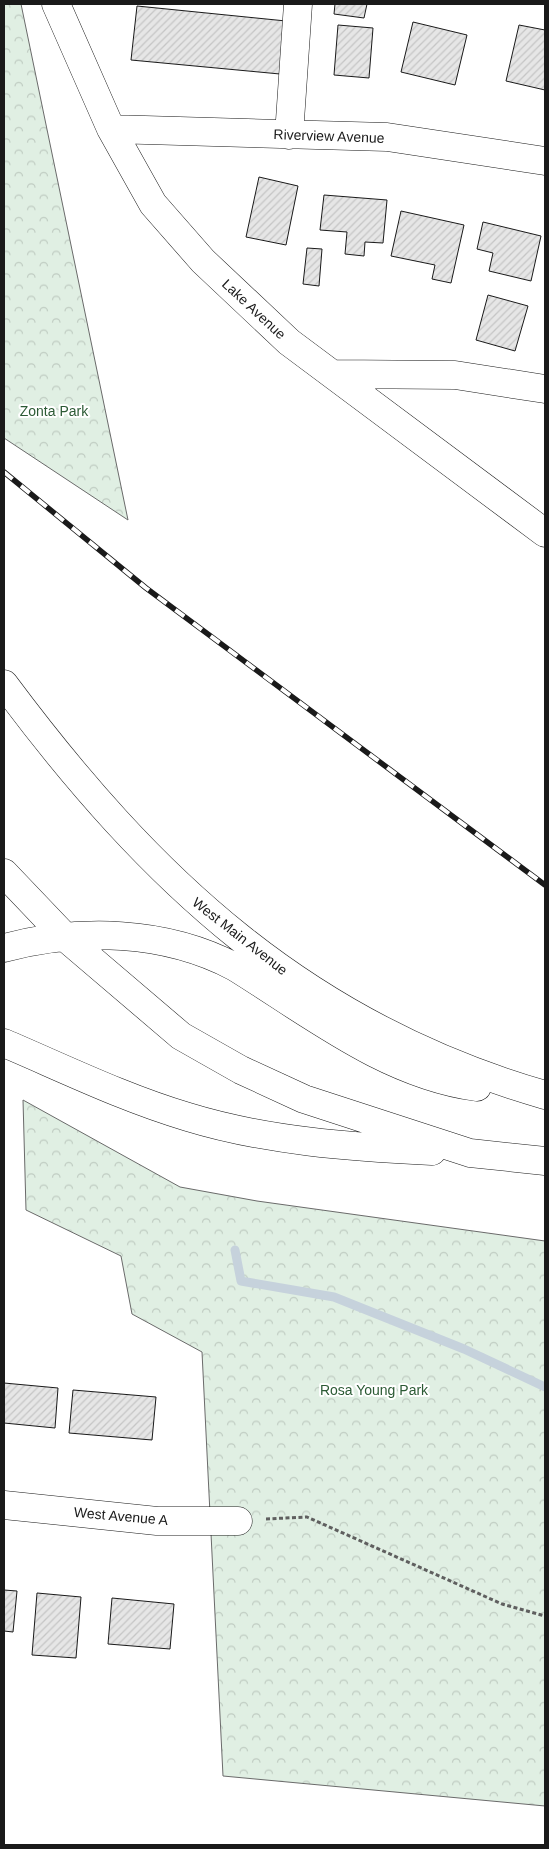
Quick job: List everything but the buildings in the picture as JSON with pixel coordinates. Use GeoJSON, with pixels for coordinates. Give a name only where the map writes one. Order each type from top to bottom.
{"type":"FeatureCollection","features":[{"type":"Feature","properties":{"kind":"main road","name":"Lake Avenue"},"geometry":{"type":"LineString","coordinates":[[56,4],[111,129],[153,204],[203,261],[289,342],[545,533]]}},
{"type":"Feature","properties":{"kind":"main road"},"geometry":{"type":"LineString","coordinates":[[289,135],[298,4]]}},
{"type":"Feature","properties":{"kind":"main road","name":"Riverview Avenue"},"geometry":{"type":"LineString","coordinates":[[111,129],[387,137],[545,161]]}},
{"type":"Feature","properties":{"kind":"main road"},"geometry":{"type":"LineString","coordinates":[[333,374],[455,375],[545,389]]}},
{"type":"Feature","properties":{"kind":"main road","name":"West Main Avenue"},"geometry":{"type":"LineString","coordinates":[[4,684],[72,772],[143,852],[202,908],[258,953],[320,996],[396,1038],[479,1074],[545,1096]]}},
{"type":"Feature","properties":{"kind":"main road"},"geometry":{"type":"LineString","coordinates":[[4,873],[66,938],[181,1036],[241,1070],[304,1099],[470,1153]]}},
{"type":"Feature","properties":{"kind":"main road"},"geometry":{"type":"LineString","coordinates":[[4,948],[32,941],[101,936],[157,940],[202,952],[235,967],[302,1011],[357,1042],[423,1074],[466,1086],[545,1096]]}},
{"type":"Feature","properties":{"kind":"main road"},"geometry":{"type":"LineString","coordinates":[[4,1043],[131,1098],[218,1125],[317,1142],[368,1148],[470,1153],[545,1160]]}},
{"type":"Feature","properties":{"kind":"main road","name":"West Avenue A"},"geometry":{"type":"LineString","coordinates":[[4,1505],[157,1521],[238,1521]]}},
{"type":"Feature","properties":{"kind":"path"},"geometry":{"type":"LineString","coordinates":[[238,1521],[307,1517],[502,1604],[545,1616]]}},
{"type":"Feature","properties":{"kind":"green space","name":"Zonta Park"},"geometry":{"type":"Polygon","coordinates":[[[4,4],[21,4],[128,520],[4,438],[4,4]]]}},
{"type":"Feature","properties":{"kind":"green space","name":"Rosa Young Park"},"geometry":{"type":"Polygon","coordinates":[[[23,1100],[180,1187],[257,1201],[545,1241],[545,1806],[223,1776],[202,1352],[132,1314],[121,1256],[26,1210],[23,1100]]]}},
{"type":"Feature","properties":{"kind":"waterway"},"geometry":{"type":"LineString","coordinates":[[235,1250],[241,1281],[334,1297],[464,1349],[545,1387]]}},
{"type":"Feature","properties":{"kind":"railway"},"geometry":{"type":"LineString","coordinates":[[4,472],[146,588],[545,885]]}}]}
